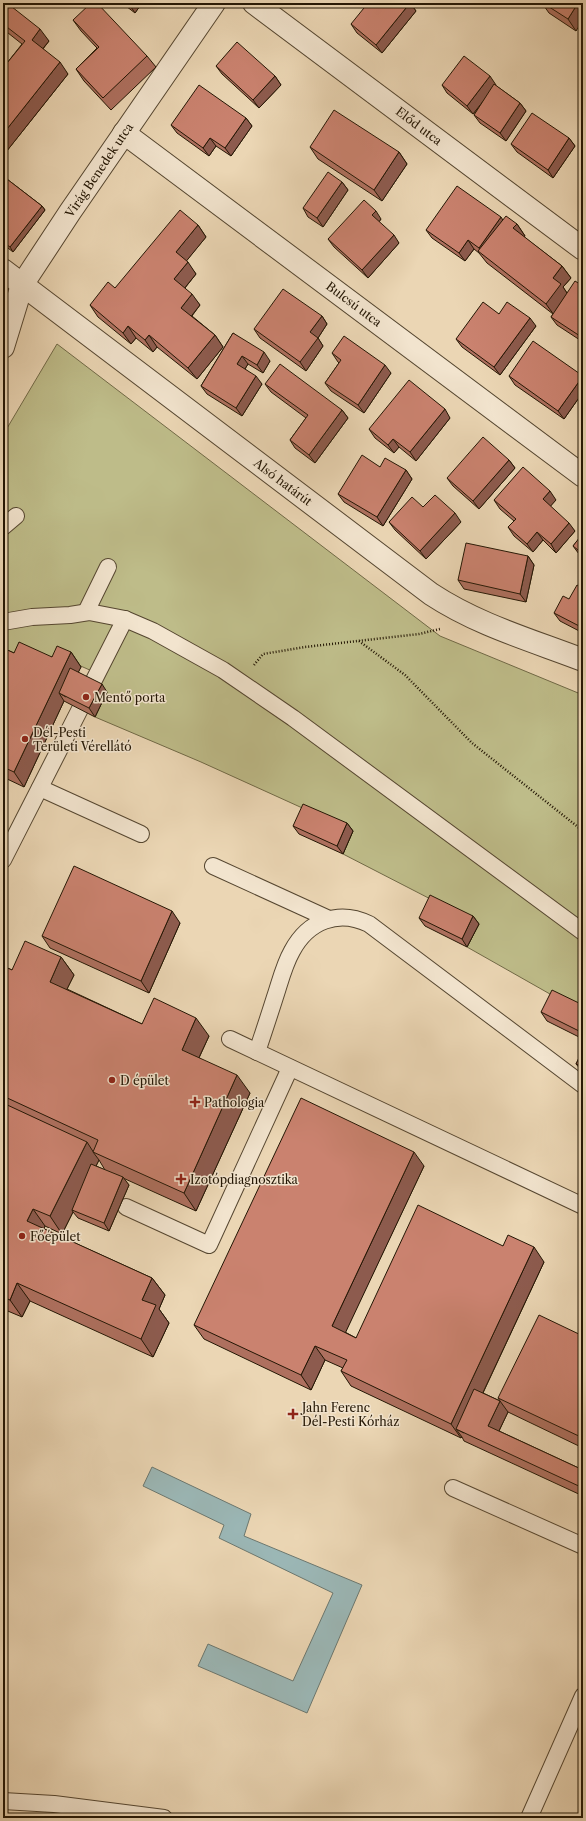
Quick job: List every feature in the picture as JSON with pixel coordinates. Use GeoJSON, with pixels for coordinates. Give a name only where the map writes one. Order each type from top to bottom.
{"type":"FeatureCollection","features":[{"type":"Feature","properties":{"kind":"street","name":"Virág Benedek utca"},"geometry":{"type":"LineString","coordinates":[[3,347],[22,285],[124,133],[214,3]]}},
{"type":"Feature","properties":{"kind":"street","name":"Előd utca"},"geometry":{"type":"LineString","coordinates":[[254,3],[583,249]]}},
{"type":"Feature","properties":{"kind":"street","name":"Bulcsú utca"},"geometry":{"type":"LineString","coordinates":[[124,133],[583,476]]}},
{"type":"Feature","properties":{"kind":"street","name":"Alsó határút"},"geometry":{"type":"LineString","coordinates":[[3,270],[432,594],[453,608],[476,620],[583,660]]}},
{"type":"Feature","properties":{"kind":"lane"},"geometry":{"type":"LineString","coordinates":[[3,527],[16,516]]}},
{"type":"Feature","properties":{"kind":"lane"},"geometry":{"type":"LineString","coordinates":[[86,612],[108,567]]}},
{"type":"Feature","properties":{"kind":"lane"},"geometry":{"type":"LineString","coordinates":[[3,622],[32,617],[86,612],[125,619],[154,631],[191,651],[240,681],[294,718],[583,932]]}},
{"type":"Feature","properties":{"kind":"lane"},"geometry":{"type":"LineString","coordinates":[[3,613],[18,613],[32,617]]}},
{"type":"Feature","properties":{"kind":"lane"},"geometry":{"type":"LineString","coordinates":[[92,684],[125,619]]}},
{"type":"Feature","properties":{"kind":"lane"},"geometry":{"type":"LineString","coordinates":[[3,860],[80,709]]}},
{"type":"Feature","properties":{"kind":"lane"},"geometry":{"type":"LineString","coordinates":[[40,788],[141,834]]}},
{"type":"Feature","properties":{"kind":"lane"},"geometry":{"type":"LineString","coordinates":[[213,866],[329,919]]}},
{"type":"Feature","properties":{"kind":"lane"},"geometry":{"type":"LineString","coordinates":[[257,1052],[292,951],[303,935],[329,919],[350,917],[369,924],[583,1085]]}},
{"type":"Feature","properties":{"kind":"lane"},"geometry":{"type":"LineString","coordinates":[[230,1039],[583,1206]]}},
{"type":"Feature","properties":{"kind":"lane"},"geometry":{"type":"LineString","coordinates":[[126,1208],[209,1245],[290,1068]]}},
{"type":"Feature","properties":{"kind":"lane"},"geometry":{"type":"LineString","coordinates":[[453,1488],[583,1546]]}},
{"type":"Feature","properties":{"kind":"lane"},"geometry":{"type":"LineString","coordinates":[[529,1818],[583,1696]]}},
{"type":"Feature","properties":{"kind":"lane"},"geometry":{"type":"LineString","coordinates":[[3,1801],[54,1804],[164,1818]]}},
{"type":"Feature","properties":{"kind":"path"},"geometry":{"type":"LineString","coordinates":[[240,681],[264,654],[305,647],[419,634],[476,620]]}},
{"type":"Feature","properties":{"kind":"path"},"geometry":{"type":"LineString","coordinates":[[360,641],[406,675],[472,742],[583,831]]}},
{"type":"Feature","properties":{"kind":"shaded area"},"geometry":{"type":"Polygon","coordinates":[[[57,344],[440,636],[583,695],[583,1011],[467,947],[479,924],[343,854],[353,831],[201,762],[95,717],[107,692],[87,682],[92,671],[67,660],[3,657],[3,435],[57,344]]]}},
{"type":"Feature","properties":{"kind":"water"},"geometry":{"type":"Polygon","coordinates":[[[152,1467],[251,1514],[244,1536],[362,1585],[307,1713],[198,1666],[208,1644],[293,1681],[333,1593],[219,1538],[224,1525],[143,1486],[152,1467]]]}},
{"type":"Feature","properties":{"kind":"building"},"geometry":{"type":"Polygon","coordinates":[[[3,3],[7,3],[40,29],[32,40],[60,62],[3,134],[3,68],[25,41],[3,24],[3,3]]]}},
{"type":"Feature","properties":{"kind":"building"},"geometry":{"type":"Polygon","coordinates":[[[91,3],[97,3],[147,56],[103,98],[76,69],[99,47],[73,20],[91,3]]]}},
{"type":"Feature","properties":{"kind":"building"},"geometry":{"type":"Polygon","coordinates":[[[368,3],[410,3],[376,45],[351,24],[368,3]]]}},
{"type":"Feature","properties":{"kind":"building"},"geometry":{"type":"Polygon","coordinates":[[[543,3],[578,3],[568,19],[543,3]]]}},
{"type":"Feature","properties":{"kind":"building"},"geometry":{"type":"Polygon","coordinates":[[[237,42],[275,76],[253,100],[216,66],[237,42]]]}},
{"type":"Feature","properties":{"kind":"building"},"geometry":{"type":"Polygon","coordinates":[[[464,56],[490,76],[467,106],[442,85],[464,56]]]}},
{"type":"Feature","properties":{"kind":"building"},"geometry":{"type":"Polygon","coordinates":[[[494,84],[520,103],[500,133],[474,115],[494,84]]]}},
{"type":"Feature","properties":{"kind":"building"},"geometry":{"type":"Polygon","coordinates":[[[199,85],[246,118],[225,148],[210,138],[203,148],[171,125],[199,85]]]}},
{"type":"Feature","properties":{"kind":"building"},"geometry":{"type":"Polygon","coordinates":[[[334,110],[399,152],[374,190],[310,147],[334,110]]]}},
{"type":"Feature","properties":{"kind":"building"},"geometry":{"type":"Polygon","coordinates":[[[532,113],[569,138],[548,170],[511,144],[532,113]]]}},
{"type":"Feature","properties":{"kind":"building"},"geometry":{"type":"Polygon","coordinates":[[[328,172],[342,182],[317,218],[303,208],[328,172]]]}},
{"type":"Feature","properties":{"kind":"building"},"geometry":{"type":"Polygon","coordinates":[[[3,176],[42,206],[10,247],[3,242],[3,176]]]}},
{"type":"Feature","properties":{"kind":"building"},"geometry":{"type":"Polygon","coordinates":[[[457,186],[501,217],[479,248],[468,240],[459,253],[426,230],[457,186]]]}},
{"type":"Feature","properties":{"kind":"building"},"geometry":{"type":"Polygon","coordinates":[[[364,200],[376,211],[372,215],[394,235],[362,270],[328,239],[364,200]]]}},
{"type":"Feature","properties":{"kind":"building"},"geometry":{"type":"Polygon","coordinates":[[[180,210],[198,225],[176,252],[188,262],[174,279],[192,294],[181,308],[215,335],[188,368],[149,335],[145,340],[128,326],[123,333],[90,305],[108,282],[115,288],[180,210]]]}},
{"type":"Feature","properties":{"kind":"building"},"geometry":{"type":"Polygon","coordinates":[[[506,216],[517,224],[513,228],[562,266],[553,278],[561,284],[546,304],[478,251],[506,216]]]}},
{"type":"Feature","properties":{"kind":"building"},"geometry":{"type":"Polygon","coordinates":[[[575,281],[583,286],[583,338],[551,317],[575,281]]]}},
{"type":"Feature","properties":{"kind":"building"},"geometry":{"type":"Polygon","coordinates":[[[283,289],[322,316],[310,332],[318,338],[300,362],[254,329],[283,289]]]}},
{"type":"Feature","properties":{"kind":"building"},"geometry":{"type":"Polygon","coordinates":[[[483,302],[499,314],[507,302],[530,318],[494,367],[456,339],[483,302]]]}},
{"type":"Feature","properties":{"kind":"building"},"geometry":{"type":"Polygon","coordinates":[[[233,333],[264,352],[257,365],[242,356],[237,364],[256,376],[236,408],[201,386],[233,333]]]}},
{"type":"Feature","properties":{"kind":"building"},"geometry":{"type":"Polygon","coordinates":[[[344,336],[385,365],[358,405],[325,383],[341,360],[332,353],[344,336]]]}},
{"type":"Feature","properties":{"kind":"building"},"geometry":{"type":"Polygon","coordinates":[[[533,341],[583,376],[558,411],[509,376],[533,341]]]}},
{"type":"Feature","properties":{"kind":"building"},"geometry":{"type":"Polygon","coordinates":[[[280,364],[342,410],[309,455],[290,440],[308,415],[265,384],[280,364]]]}},
{"type":"Feature","properties":{"kind":"building"},"geometry":{"type":"Polygon","coordinates":[[[409,380],[445,409],[410,452],[393,439],[388,445],[369,429],[409,380]]]}},
{"type":"Feature","properties":{"kind":"building"},"geometry":{"type":"Polygon","coordinates":[[[483,437],[509,460],[473,501],[447,478],[483,437]]]}},
{"type":"Feature","properties":{"kind":"building"},"geometry":{"type":"Polygon","coordinates":[[[362,455],[380,467],[385,458],[406,470],[377,517],[338,494],[362,455]]]}},
{"type":"Feature","properties":{"kind":"building"},"geometry":{"type":"Polygon","coordinates":[[[523,467],[550,491],[543,499],[569,523],[551,544],[537,532],[527,544],[508,527],[516,519],[494,500],[523,467]]]}},
{"type":"Feature","properties":{"kind":"building"},"geometry":{"type":"Polygon","coordinates":[[[435,495],[455,513],[420,551],[389,522],[412,497],[423,507],[435,495]]]}},
{"type":"Feature","properties":{"kind":"building"},"geometry":{"type":"Polygon","coordinates":[[[583,533],[583,554],[573,546],[583,533]]]}},
{"type":"Feature","properties":{"kind":"building"},"geometry":{"type":"Polygon","coordinates":[[[466,543],[528,556],[520,594],[458,580],[466,543]]]}},
{"type":"Feature","properties":{"kind":"building"},"geometry":{"type":"Polygon","coordinates":[[[577,585],[583,588],[583,628],[554,613],[563,596],[569,599],[577,585]]]}},
{"type":"Feature","properties":{"kind":"building","name":"Dél-Pesti Területi Vérellátó"},"geometry":{"type":"Polygon","coordinates":[[[19,642],[52,657],[57,646],[71,652],[14,772],[3,767],[3,648],[14,653],[19,642]]]}},
{"type":"Feature","properties":{"kind":"building","name":"Mentő porta"},"geometry":{"type":"Polygon","coordinates":[[[70,668],[102,684],[89,708],[59,693],[70,668]]]}},
{"type":"Feature","properties":{"kind":"building"},"geometry":{"type":"Polygon","coordinates":[[[303,804],[347,823],[337,846],[293,826],[303,804]]]}},
{"type":"Feature","properties":{"kind":"building"},"geometry":{"type":"Polygon","coordinates":[[[74,866],[172,911],[141,981],[42,936],[74,866]]]}},
{"type":"Feature","properties":{"kind":"building"},"geometry":{"type":"Polygon","coordinates":[[[430,895],[473,916],[462,939],[419,918],[430,895]]]}},
{"type":"Feature","properties":{"kind":"building","name":"D épület"},"geometry":{"type":"Polygon","coordinates":[[[25,941],[61,957],[50,982],[142,1024],[154,998],[196,1018],[182,1050],[237,1075],[184,1193],[93,1152],[98,1140],[3,1096],[3,966],[12,970],[25,941]]]}},
{"type":"Feature","properties":{"kind":"building"},"geometry":{"type":"Polygon","coordinates":[[[552,990],[583,1005],[583,1033],[541,1012],[552,990]]]}},
{"type":"Feature","properties":{"kind":"building"},"geometry":{"type":"Polygon","coordinates":[[[583,1050],[583,1067],[576,1064],[583,1050]]]}},
{"type":"Feature","properties":{"kind":"building"},"geometry":{"type":"Polygon","coordinates":[[[301,1098],[414,1152],[332,1326],[356,1338],[418,1205],[503,1246],[508,1235],[534,1247],[451,1424],[341,1371],[347,1360],[315,1346],[301,1375],[194,1325],[301,1098]]]}},
{"type":"Feature","properties":{"kind":"building","name":"Főépület"},"geometry":{"type":"Polygon","coordinates":[[[3,1103],[87,1142],[50,1216],[33,1209],[27,1221],[152,1278],[142,1300],[156,1305],[141,1339],[17,1283],[10,1300],[3,1297],[3,1103]]]}},
{"type":"Feature","properties":{"kind":"building"},"geometry":{"type":"Polygon","coordinates":[[[91,1164],[123,1177],[104,1223],[72,1210],[91,1164]]]}},
{"type":"Feature","properties":{"kind":"building"},"geometry":{"type":"Polygon","coordinates":[[[539,1315],[583,1336],[583,1438],[498,1398],[539,1315]]]}},
{"type":"Feature","properties":{"kind":"building"},"geometry":{"type":"Polygon","coordinates":[[[474,1389],[500,1401],[488,1426],[583,1470],[583,1488],[456,1429],[474,1389]]]}},
{"type":"Feature","properties":{"kind":"place","name":"Mentő porta"},"geometry":{"type":"Point","coordinates":[86,697]}},
{"type":"Feature","properties":{"kind":"place","name":"Dél-Pesti Területi Vérellátó"},"geometry":{"type":"Point","coordinates":[25,739]}},
{"type":"Feature","properties":{"kind":"place","name":"D épület"},"geometry":{"type":"Point","coordinates":[112,1080]}},
{"type":"Feature","properties":{"kind":"place","name":"Pathologia"},"geometry":{"type":"Point","coordinates":[195,1102]}},
{"type":"Feature","properties":{"kind":"place","name":"Izotópdiagnosztika"},"geometry":{"type":"Point","coordinates":[181,1179]}},
{"type":"Feature","properties":{"kind":"place","name":"Főépület"},"geometry":{"type":"Point","coordinates":[22,1236]}},
{"type":"Feature","properties":{"kind":"place","name":"Jahn Ferenc Dél-Pesti Kórház"},"geometry":{"type":"Point","coordinates":[293,1414]}}]}
